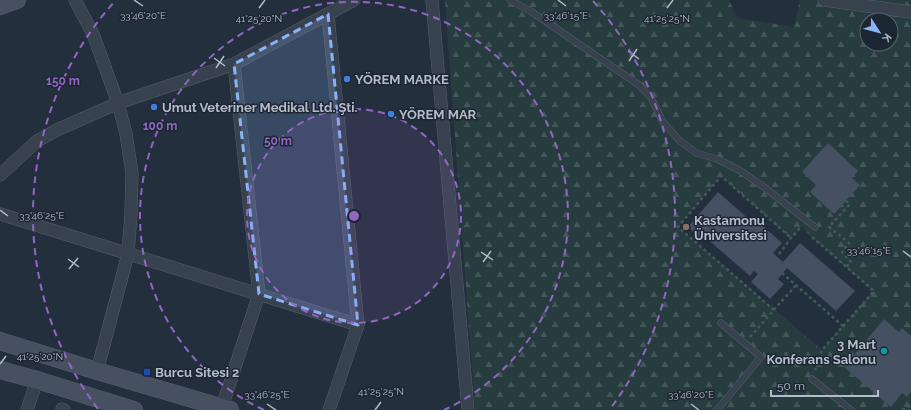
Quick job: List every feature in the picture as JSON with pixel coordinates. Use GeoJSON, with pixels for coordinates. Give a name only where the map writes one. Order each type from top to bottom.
{"type":"FeatureCollection","features":[{"type":"Feature","properties":{"kind":"main road"},"geometry":{"type":"LineString","coordinates":[[0,6],[17,0]]}},
{"type":"Feature","properties":{"kind":"main road"},"geometry":{"type":"LineString","coordinates":[[0,341],[226,408]]}},
{"type":"Feature","properties":{"kind":"main road"},"geometry":{"type":"LineString","coordinates":[[0,370],[134,410]]}},
{"type":"Feature","properties":{"kind":"street"},"geometry":{"type":"LineString","coordinates":[[75,0],[93,34],[118,103],[126,134],[132,173],[128,254],[97,371]]}},
{"type":"Feature","properties":{"kind":"street"},"geometry":{"type":"LineString","coordinates":[[0,175],[37,141],[59,129],[118,103],[234,64],[354,0]]}},
{"type":"Feature","properties":{"kind":"street"},"geometry":{"type":"LineString","coordinates":[[432,0],[468,410]]}},
{"type":"Feature","properties":{"kind":"street"},"geometry":{"type":"LineString","coordinates":[[824,0],[911,12]]}},
{"type":"Feature","properties":{"kind":"street"},"geometry":{"type":"LineString","coordinates":[[328,14],[358,325],[329,410]]}},
{"type":"Feature","properties":{"kind":"street"},"geometry":{"type":"LineString","coordinates":[[226,408],[259,294],[234,64]]}},
{"type":"Feature","properties":{"kind":"street"},"geometry":{"type":"LineString","coordinates":[[0,214],[358,325]]}},
{"type":"Feature","properties":{"kind":"street"},"geometry":{"type":"LineString","coordinates":[[27,410],[36,380]]}},
{"type":"Feature","properties":{"kind":"lane"},"geometry":{"type":"LineString","coordinates":[[510,0],[532,12],[638,85],[651,98],[663,122],[679,140],[696,153],[717,159],[739,170],[764,187],[815,227]]}},
{"type":"Feature","properties":{"kind":"lane"},"geometry":{"type":"LineString","coordinates":[[717,410],[761,358],[721,323]]}},
{"type":"Feature","properties":{"kind":"lane"},"geometry":{"type":"LineString","coordinates":[[812,379],[851,410]]}},
{"type":"Feature","properties":{"kind":"path"},"geometry":{"type":"LineString","coordinates":[[774,310],[678,227],[721,176],[791,238]]}},
{"type":"Feature","properties":{"kind":"path"},"geometry":{"type":"LineString","coordinates":[[846,201],[850,204],[829,227],[849,244],[842,252],[851,262],[846,267]]}},
{"type":"Feature","properties":{"kind":"path"},"geometry":{"type":"LineString","coordinates":[[779,254],[800,227],[806,232]]}},
{"type":"Feature","properties":{"kind":"path"},"geometry":{"type":"LineString","coordinates":[[812,237],[874,291],[822,350],[812,379]]}},
{"type":"Feature","properties":{"kind":"path"},"geometry":{"type":"LineString","coordinates":[[782,273],[843,326]]}},
{"type":"Feature","properties":{"kind":"path"},"geometry":{"type":"LineString","coordinates":[[745,344],[796,285]]}},
{"type":"Feature","properties":{"kind":"path"},"geometry":{"type":"LineString","coordinates":[[902,410],[911,405]]}},
{"type":"Feature","properties":{"kind":"highlighted area"},"geometry":{"type":"Polygon","coordinates":[[[328,14],[358,325],[259,294],[234,64],[328,14]]]}},
{"type":"Feature","properties":{"kind":"green space","name":"Kastamonu Üniversitesi"},"geometry":{"type":"Polygon","coordinates":[[[445,0],[729,0],[737,18],[794,27],[800,0],[911,0],[911,336],[902,329],[899,332],[884,319],[844,367],[891,406],[902,393],[907,396],[911,391],[911,410],[475,410],[445,0]],[[721,176],[678,227],[822,350],[873,291],[801,227],[791,238],[721,176]]]}},
{"type":"Feature","properties":{"kind":"building"},"geometry":{"type":"Polygon","coordinates":[[[828,143],[858,171],[852,178],[860,185],[834,214],[810,192],[816,185],[802,172],[828,143]]]}},
{"type":"Feature","properties":{"kind":"building"},"geometry":{"type":"Polygon","coordinates":[[[718,192],[752,222],[755,219],[782,243],[773,253],[783,262],[800,243],[855,291],[836,311],[787,268],[778,279],[784,284],[770,299],[751,282],[758,274],[754,271],[750,276],[705,237],[702,240],[688,227],[718,192]]]}},
{"type":"Feature","properties":{"kind":"building","name":"3 Mart Konferans Salonu"},"geometry":{"type":"Polygon","coordinates":[[[884,319],[899,332],[902,328],[911,336],[911,391],[907,397],[902,393],[891,407],[844,367],[884,319]]]}},
{"type":"Feature","properties":{"kind":"place","name":"YÖREM MARKE"},"geometry":{"type":"Point","coordinates":[347,79]}},
{"type":"Feature","properties":{"kind":"place","name":"Umut Veteriner Medikal Ltd. Şti."},"geometry":{"type":"Point","coordinates":[154,107]}},
{"type":"Feature","properties":{"kind":"place","name":"YÖREM MAR"},"geometry":{"type":"Point","coordinates":[391,114]}},
{"type":"Feature","properties":{"kind":"place","name":"Kastamonu Üniversitesi"},"geometry":{"type":"Point","coordinates":[686,227]}},
{"type":"Feature","properties":{"kind":"place","name":"3 Mart Konferans Salonu"},"geometry":{"type":"Point","coordinates":[884,351]}},
{"type":"Feature","properties":{"kind":"place","name":"Burcu Sitesi 2"},"geometry":{"type":"Point","coordinates":[147,372]}}]}
